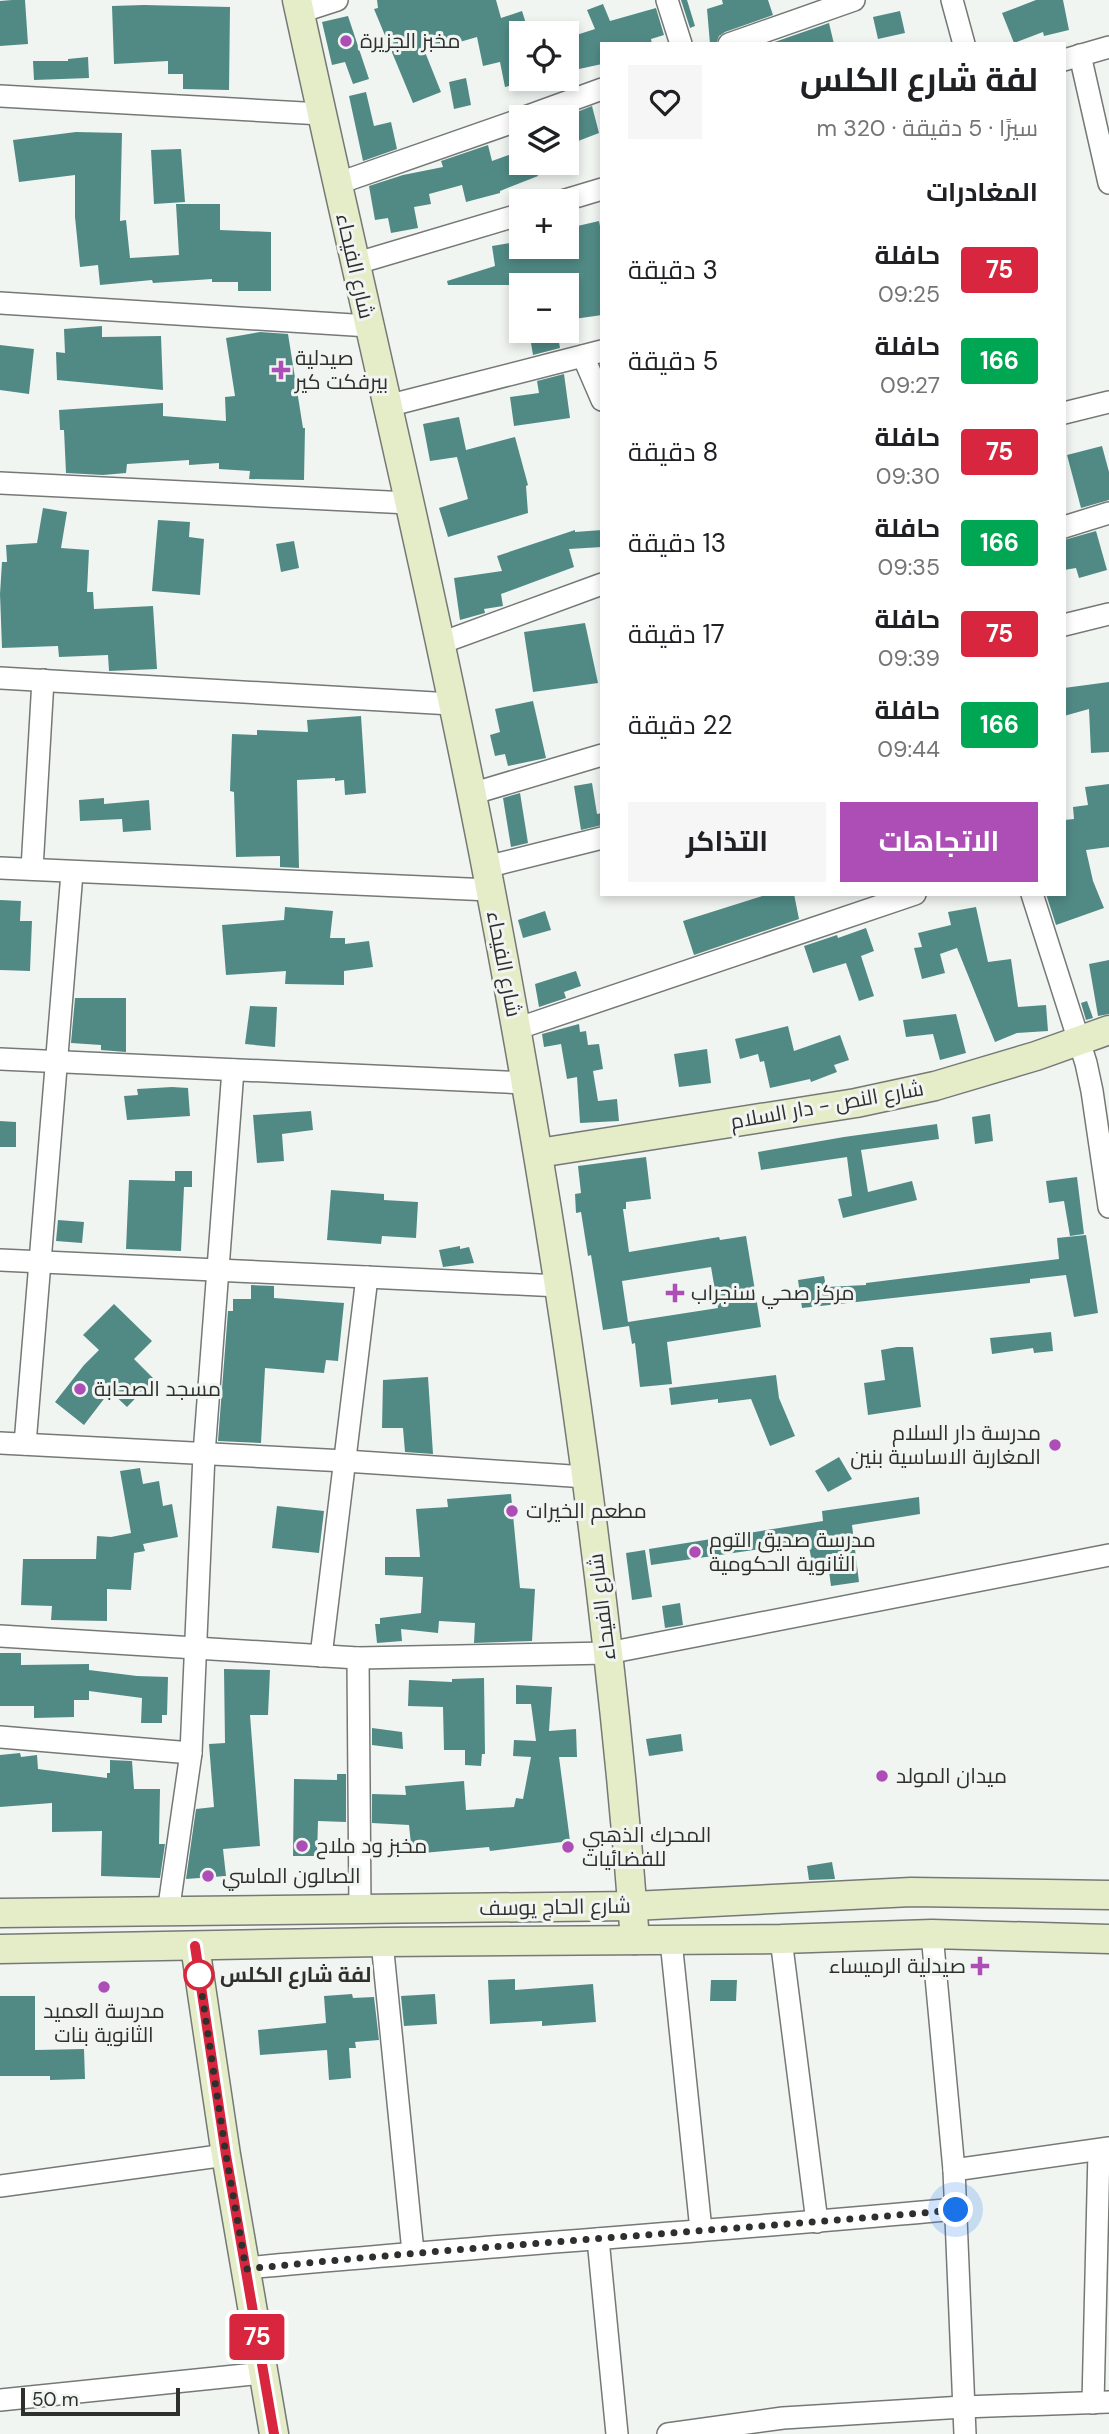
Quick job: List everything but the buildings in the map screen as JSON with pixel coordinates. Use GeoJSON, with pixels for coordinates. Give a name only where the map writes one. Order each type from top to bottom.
{"type":"FeatureCollection","features":[{"type":"Feature","properties":{"kind":"street"},"geometry":{"type":"LineString","coordinates":[[298,6],[337,0]]}},
{"type":"Feature","properties":{"kind":"street"},"geometry":{"type":"LineString","coordinates":[[667,0],[680,42]]}},
{"type":"Feature","properties":{"kind":"street"},"geometry":{"type":"LineString","coordinates":[[735,42],[854,0]]}},
{"type":"Feature","properties":{"kind":"street"},"geometry":{"type":"LineString","coordinates":[[951,0],[963,42]]}},
{"type":"Feature","properties":{"kind":"street","name":"شارع الفيحاء"},"geometry":{"type":"LineString","coordinates":[[298,6],[441,643],[527,1083],[560,1286],[586,1477],[608,1653],[635,1940]]}},
{"type":"Feature","properties":{"kind":"street"},"geometry":{"type":"LineString","coordinates":[[1109,47],[1072,57],[1109,183]]}},
{"type":"Feature","properties":{"kind":"street"},"geometry":{"type":"LineString","coordinates":[[558,105],[600,90]]}},
{"type":"Feature","properties":{"kind":"street"},"geometry":{"type":"LineString","coordinates":[[0,96],[323,114]]}},
{"type":"Feature","properties":{"kind":"street"},"geometry":{"type":"LineString","coordinates":[[336,184],[509,123]]}},
{"type":"Feature","properties":{"kind":"street"},"geometry":{"type":"LineString","coordinates":[[579,196],[600,190]]}},
{"type":"Feature","properties":{"kind":"street"},"geometry":{"type":"LineString","coordinates":[[354,264],[509,218]]}},
{"type":"Feature","properties":{"kind":"street"},"geometry":{"type":"LineString","coordinates":[[0,303],[369,326]]}},
{"type":"Feature","properties":{"kind":"street"},"geometry":{"type":"LineString","coordinates":[[387,406],[593,353],[600,390]]}},
{"type":"Feature","properties":{"kind":"street"},"geometry":{"type":"LineString","coordinates":[[1066,413],[1109,402]]}},
{"type":"Feature","properties":{"kind":"street"},"geometry":{"type":"LineString","coordinates":[[0,483],[409,503]]}},
{"type":"Feature","properties":{"kind":"street"},"geometry":{"type":"LineString","coordinates":[[1066,526],[1109,513]]}},
{"type":"Feature","properties":{"kind":"street"},"geometry":{"type":"LineString","coordinates":[[441,643],[600,585]]}},
{"type":"Feature","properties":{"kind":"street"},"geometry":{"type":"LineString","coordinates":[[1066,625],[1109,614]]}},
{"type":"Feature","properties":{"kind":"street"},"geometry":{"type":"LineString","coordinates":[[0,678],[453,704]]}},
{"type":"Feature","properties":{"kind":"street"},"geometry":{"type":"LineString","coordinates":[[32,869],[43,680]]}},
{"type":"Feature","properties":{"kind":"street"},"geometry":{"type":"LineString","coordinates":[[471,794],[600,756]]}},
{"type":"Feature","properties":{"kind":"street"},"geometry":{"type":"LineString","coordinates":[[0,868],[72,873],[488,878],[600,839]]}},
{"type":"Feature","properties":{"kind":"street"},"geometry":{"type":"LineString","coordinates":[[25,1444],[72,873]]}},
{"type":"Feature","properties":{"kind":"street"},"geometry":{"type":"LineString","coordinates":[[516,1029],[909,896]]}},
{"type":"Feature","properties":{"kind":"street"},"geometry":{"type":"LineString","coordinates":[[1033,896],[1092,1091],[1109,1207]]}},
{"type":"Feature","properties":{"kind":"street","name":"شارع النص - دار السلام"},"geometry":{"type":"LineString","coordinates":[[539,1153],[856,1103],[935,1086],[1079,1042],[1109,1030]]}},
{"type":"Feature","properties":{"kind":"street"},"geometry":{"type":"LineString","coordinates":[[0,1059],[527,1083]]}},
{"type":"Feature","properties":{"kind":"street"},"geometry":{"type":"LineString","coordinates":[[168,1913],[191,1753],[204,1454],[233,1070]]}},
{"type":"Feature","properties":{"kind":"street"},"geometry":{"type":"LineString","coordinates":[[0,1261],[560,1286]]}},
{"type":"Feature","properties":{"kind":"street"},"geometry":{"type":"LineString","coordinates":[[321,1656],[367,1277]]}},
{"type":"Feature","properties":{"kind":"street"},"geometry":{"type":"LineString","coordinates":[[0,1443],[586,1477]]}},
{"type":"Feature","properties":{"kind":"street"},"geometry":{"type":"LineString","coordinates":[[0,1636],[358,1658],[608,1653],[1109,1555]]}},
{"type":"Feature","properties":{"kind":"street"},"geometry":{"type":"LineString","coordinates":[[358,1658],[360,1910]]}},
{"type":"Feature","properties":{"kind":"street"},"geometry":{"type":"LineString","coordinates":[[0,1737],[191,1753]]}},
{"type":"Feature","properties":{"kind":"street","name":"شارع الحاج يوسف"},"geometry":{"type":"LineString","coordinates":[[0,1913],[633,1906],[911,1892],[1109,1895]]}},
{"type":"Feature","properties":{"kind":"street"},"geometry":{"type":"LineString","coordinates":[[933,1934],[954,2170],[965,2434]]}},
{"type":"Feature","properties":{"kind":"street","name":"شارع الحاج يوسف"},"geometry":{"type":"LineString","coordinates":[[0,1949],[382,1942],[671,1941],[933,1934],[1109,1939]]}},
{"type":"Feature","properties":{"kind":"street"},"geometry":{"type":"LineString","coordinates":[[781,1939],[817,2222]]}},
{"type":"Feature","properties":{"kind":"street"},"geometry":{"type":"LineString","coordinates":[[671,1941],[701,2230]]}},
{"type":"Feature","properties":{"kind":"street"},"geometry":{"type":"LineString","coordinates":[[382,1942],[412,2252]]}},
{"type":"Feature","properties":{"kind":"street"},"geometry":{"type":"LineString","coordinates":[[195,1946],[226,2155],[274,2434]]}},
{"type":"Feature","properties":{"kind":"street"},"geometry":{"type":"LineString","coordinates":[[668,2434],[784,2426],[963,2407],[1101,2402],[1104,2150],[954,2170]]}},
{"type":"Feature","properties":{"kind":"street"},"geometry":{"type":"LineString","coordinates":[[0,2186],[226,2155]]}},
{"type":"Feature","properties":{"kind":"street"},"geometry":{"type":"LineString","coordinates":[[246,2269],[412,2252],[956,2210]]}},
{"type":"Feature","properties":{"kind":"street"},"geometry":{"type":"LineString","coordinates":[[598,2239],[617,2434]]}},
{"type":"Feature","properties":{"kind":"street"},"geometry":{"type":"LineString","coordinates":[[0,2400],[263,2373]]}},
{"type":"Feature","properties":{"kind":"bus line","name":"75"},"geometry":{"type":"LineString","coordinates":[[195,1946],[226,2155],[274,2434]]}},
{"type":"Feature","properties":{"kind":"place","name":"مخبز الجزيرة"},"geometry":{"type":"Point","coordinates":[346,41]}},
{"type":"Feature","properties":{"kind":"place","name":"صيدلية بيرفكت كير"},"geometry":{"type":"Point","coordinates":[281,370]}},
{"type":"Feature","properties":{"kind":"place","name":"مركز صحي سنجراب"},"geometry":{"type":"Point","coordinates":[675,1293]}},
{"type":"Feature","properties":{"kind":"place","name":"مسجد الصحابة"},"geometry":{"type":"Point","coordinates":[80,1389]}},
{"type":"Feature","properties":{"kind":"place","name":"مدرسة دار السلام المغاربة الاساسية بنين"},"geometry":{"type":"Point","coordinates":[1055,1445]}},
{"type":"Feature","properties":{"kind":"place","name":"مطعم الخيرات"},"geometry":{"type":"Point","coordinates":[512,1511]}},
{"type":"Feature","properties":{"kind":"place","name":"مدرسة صديق التوم الثانوية الحكومية"},"geometry":{"type":"Point","coordinates":[695,1552]}},
{"type":"Feature","properties":{"kind":"place","name":"ميدان المولد"},"geometry":{"type":"Point","coordinates":[882,1776]}},
{"type":"Feature","properties":{"kind":"place","name":"مخبز ود ملاح"},"geometry":{"type":"Point","coordinates":[302,1846]}},
{"type":"Feature","properties":{"kind":"place","name":"المحرك الذهبي للفضائيات"},"geometry":{"type":"Point","coordinates":[568,1847]}},
{"type":"Feature","properties":{"kind":"place","name":"الصالون الماسي"},"geometry":{"type":"Point","coordinates":[208,1876]}},
{"type":"Feature","properties":{"kind":"place","name":"صيدلية الرميساء"},"geometry":{"type":"Point","coordinates":[980,1966]}},
{"type":"Feature","properties":{"kind":"place","name":"لفة شارع الكلس"},"geometry":{"type":"Point","coordinates":[199,1975]}},
{"type":"Feature","properties":{"kind":"place","name":"مدرسة العميد الثانوية بنات"},"geometry":{"type":"Point","coordinates":[104,1987]}},
{"type":"Feature","properties":{"kind":"route"},"geometry":{"type":"LineString","coordinates":[[199,1975],[198,1967],[246,2269],[412,2252],[956,2210]]}}]}
